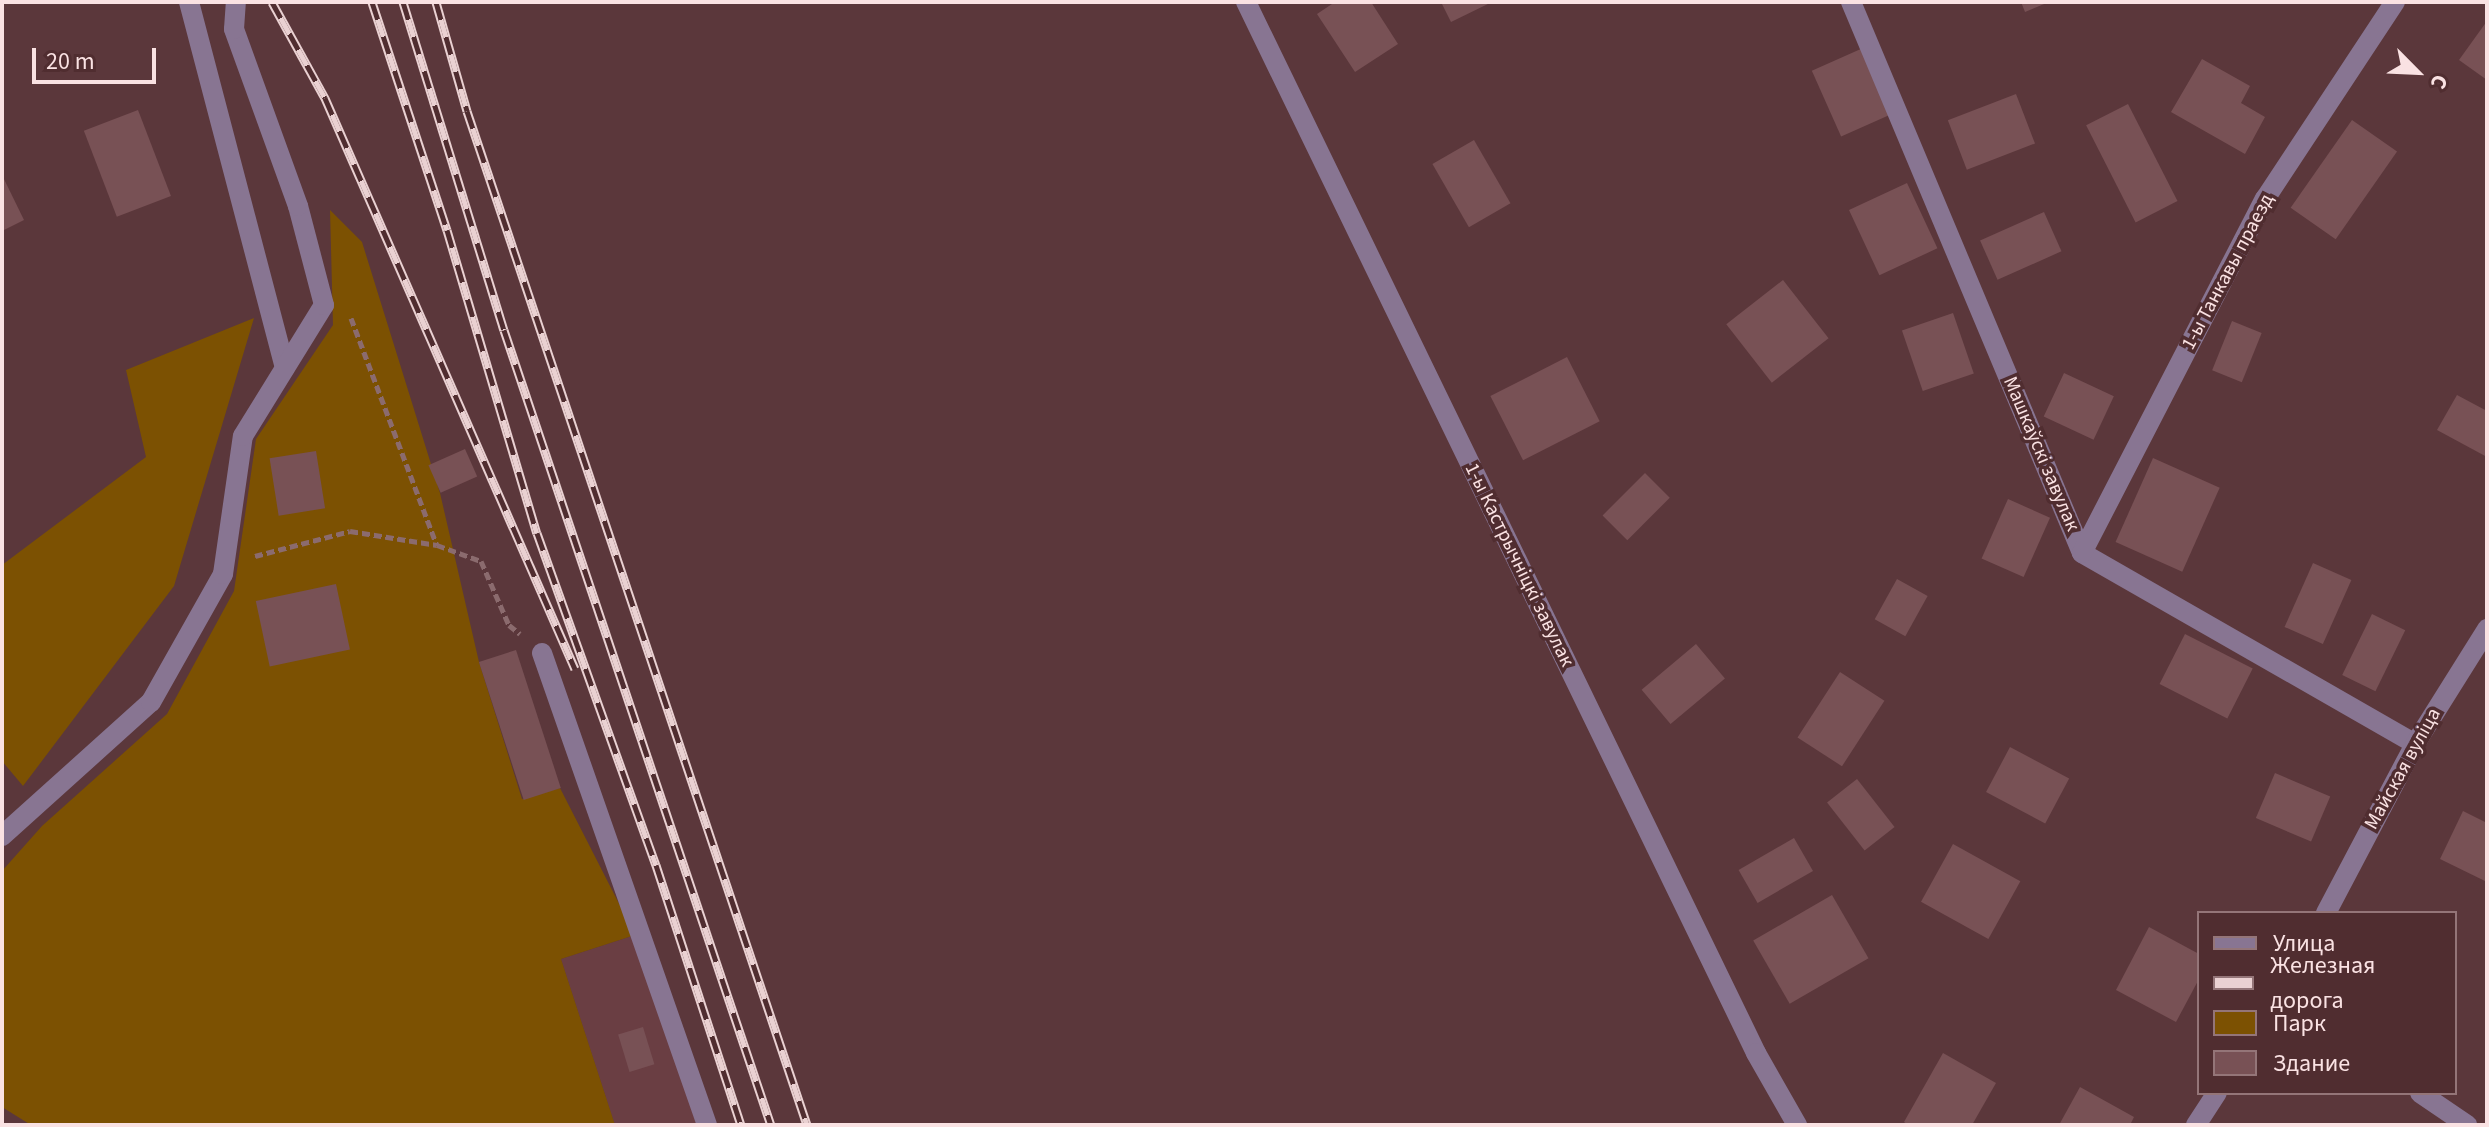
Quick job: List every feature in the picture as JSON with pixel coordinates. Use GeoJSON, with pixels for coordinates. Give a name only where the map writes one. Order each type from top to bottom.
{"type":"FeatureCollection","features":[{"type":"Feature","properties":{"kind":"street"},"geometry":{"type":"LineString","coordinates":[[189,2],[285,368]]}},
{"type":"Feature","properties":{"kind":"street"},"geometry":{"type":"LineString","coordinates":[[2,836],[151,702],[224,567],[243,436],[324,305],[298,206],[234,29],[236,2]]}},
{"type":"Feature","properties":{"kind":"street","name":"1-ы Кастрычніцкі завулак"},"geometry":{"type":"LineString","coordinates":[[1246,2],[1756,1053],[1797,1125]]}},
{"type":"Feature","properties":{"kind":"street","name":"Машкаўскі завулак"},"geometry":{"type":"LineString","coordinates":[[1851,2],[2082,553],[2415,744]]}},
{"type":"Feature","properties":{"kind":"street","name":"1-ы Танкавы праезд"},"geometry":{"type":"LineString","coordinates":[[2082,553],[2265,199],[2395,2]]}},
{"type":"Feature","properties":{"kind":"street","name":"Майская вуліца"},"geometry":{"type":"LineString","coordinates":[[2327,911],[2415,744],[2487,629]]}},
{"type":"Feature","properties":{"kind":"street"},"geometry":{"type":"LineString","coordinates":[[542,653],[707,1125]]}},
{"type":"Feature","properties":{"kind":"street"},"geometry":{"type":"LineString","coordinates":[[2196,1125],[2216,1095]]}},
{"type":"Feature","properties":{"kind":"street"},"geometry":{"type":"LineString","coordinates":[[2423,1095],[2467,1125]]}},
{"type":"Feature","properties":{"kind":"path"},"geometry":{"type":"LineString","coordinates":[[317,278],[352,319],[437,545]]}},
{"type":"Feature","properties":{"kind":"path"},"geometry":{"type":"LineString","coordinates":[[224,567],[350,531],[437,545],[481,561],[509,625],[542,653]]}},
{"type":"Feature","properties":{"kind":"shaded area"},"geometry":{"type":"Polygon","coordinates":[[[635,935],[697,1125],[615,1125],[561,959],[635,935]]]}},
{"type":"Feature","properties":{"kind":"green space"},"geometry":{"type":"Polygon","coordinates":[[[330,210],[362,242],[440,493],[479,662],[522,799],[560,788],[635,935],[561,959],[615,1125],[31,1125],[2,1107],[2,871],[42,826],[167,714],[234,591],[256,439],[333,325],[330,210]]]}},
{"type":"Feature","properties":{"kind":"green space"},"geometry":{"type":"Polygon","coordinates":[[[254,318],[174,586],[23,786],[2,761],[2,565],[146,457],[126,370],[254,318]]]}},
{"type":"Feature","properties":{"kind":"building"},"geometry":{"type":"Polygon","coordinates":[[[1335,2],[1371,2],[1398,44],[1355,72],[1317,14],[1335,2]]]}},
{"type":"Feature","properties":{"kind":"building"},"geometry":{"type":"Polygon","coordinates":[[[1441,2],[1492,2],[1451,22],[1441,2]]]}},
{"type":"Feature","properties":{"kind":"building"},"geometry":{"type":"Polygon","coordinates":[[[2021,2],[2049,2],[2025,12],[2021,2]]]}},
{"type":"Feature","properties":{"kind":"building"},"geometry":{"type":"Polygon","coordinates":[[[2487,21],[2487,80],[2459,60],[2487,21]]]}},
{"type":"Feature","properties":{"kind":"building"},"geometry":{"type":"Polygon","coordinates":[[[1863,48],[1892,114],[1841,137],[1812,71],[1863,48]]]}},
{"type":"Feature","properties":{"kind":"building"},"geometry":{"type":"Polygon","coordinates":[[[2202,59],[2250,86],[2241,103],[2265,117],[2245,154],[2171,112],[2202,59]]]}},
{"type":"Feature","properties":{"kind":"building"},"geometry":{"type":"Polygon","coordinates":[[[2016,94],[2035,143],[1967,170],[1948,120],[2016,94]]]}},
{"type":"Feature","properties":{"kind":"building"},"geometry":{"type":"Polygon","coordinates":[[[2128,104],[2177,201],[2136,222],[2086,125],[2128,104]]]}},
{"type":"Feature","properties":{"kind":"building"},"geometry":{"type":"Polygon","coordinates":[[[138,110],[171,196],[117,217],[84,131],[138,110]]]}},
{"type":"Feature","properties":{"kind":"building"},"geometry":{"type":"Polygon","coordinates":[[[2352,120],[2397,152],[2336,239],[2291,208],[2352,120]]]}},
{"type":"Feature","properties":{"kind":"building"},"geometry":{"type":"Polygon","coordinates":[[[1474,140],[1510,203],[1469,227],[1432,164],[1474,140]]]}},
{"type":"Feature","properties":{"kind":"building"},"geometry":{"type":"Polygon","coordinates":[[[2,175],[24,220],[2,231],[2,175]]]}},
{"type":"Feature","properties":{"kind":"building"},"geometry":{"type":"Polygon","coordinates":[[[1907,183],[1937,248],[1879,275],[1849,210],[1907,183]]]}},
{"type":"Feature","properties":{"kind":"building"},"geometry":{"type":"Polygon","coordinates":[[[2044,212],[2061,251],[1998,280],[1980,240],[2044,212]]]}},
{"type":"Feature","properties":{"kind":"building"},"geometry":{"type":"Polygon","coordinates":[[[1783,280],[1829,338],[1772,383],[1726,324],[1783,280]]]}},
{"type":"Feature","properties":{"kind":"building"},"geometry":{"type":"Polygon","coordinates":[[[1953,313],[1974,374],[1923,391],[1902,331],[1953,313]]]}},
{"type":"Feature","properties":{"kind":"building"},"geometry":{"type":"Polygon","coordinates":[[[2232,321],[2262,333],[2242,382],[2212,370],[2232,321]]]}},
{"type":"Feature","properties":{"kind":"building"},"geometry":{"type":"Polygon","coordinates":[[[1567,357],[1600,421],[1523,460],[1490,396],[1567,357]]]}},
{"type":"Feature","properties":{"kind":"building"},"geometry":{"type":"Polygon","coordinates":[[[2064,373],[2114,396],[2094,440],[2044,417],[2064,373]]]}},
{"type":"Feature","properties":{"kind":"building"},"geometry":{"type":"Polygon","coordinates":[[[2457,395],[2487,411],[2487,457],[2437,430],[2457,395]]]}},
{"type":"Feature","properties":{"kind":"building"},"geometry":{"type":"Polygon","coordinates":[[[465,449],[477,476],[441,493],[428,465],[465,449]]]}},
{"type":"Feature","properties":{"kind":"building"},"geometry":{"type":"Polygon","coordinates":[[[316,451],[325,508],[279,516],[270,458],[316,451]]]}},
{"type":"Feature","properties":{"kind":"building"},"geometry":{"type":"Polygon","coordinates":[[[2153,458],[2220,488],[2182,572],[2116,542],[2153,458]]]}},
{"type":"Feature","properties":{"kind":"building"},"geometry":{"type":"Polygon","coordinates":[[[1645,473],[1670,498],[1627,540],[1603,515],[1645,473]]]}},
{"type":"Feature","properties":{"kind":"building"},"geometry":{"type":"Polygon","coordinates":[[[2008,499],[2050,518],[2024,577],[1982,558],[2008,499]]]}},
{"type":"Feature","properties":{"kind":"building"},"geometry":{"type":"Polygon","coordinates":[[[2313,563],[2351,580],[2323,644],[2285,627],[2313,563]]]}},
{"type":"Feature","properties":{"kind":"building"},"geometry":{"type":"Polygon","coordinates":[[[1897,579],[1928,596],[1905,636],[1875,619],[1897,579]]]}},
{"type":"Feature","properties":{"kind":"building"},"geometry":{"type":"Polygon","coordinates":[[[336,584],[350,650],[270,667],[256,601],[336,584]]]}},
{"type":"Feature","properties":{"kind":"building"},"geometry":{"type":"Polygon","coordinates":[[[2372,614],[2405,630],[2375,691],[2342,675],[2372,614]]]}},
{"type":"Feature","properties":{"kind":"building"},"geometry":{"type":"Polygon","coordinates":[[[2185,634],[2253,669],[2227,718],[2160,684],[2185,634]]]}},
{"type":"Feature","properties":{"kind":"building"},"geometry":{"type":"Polygon","coordinates":[[[1696,644],[1725,678],[1671,724],[1642,690],[1696,644]]]}},
{"type":"Feature","properties":{"kind":"building"},"geometry":{"type":"Polygon","coordinates":[[[516,650],[561,788],[524,800],[479,662],[516,650]]]}},
{"type":"Feature","properties":{"kind":"building"},"geometry":{"type":"Polygon","coordinates":[[[1840,672],[1884,701],[1842,766],[1798,737],[1840,672]]]}},
{"type":"Feature","properties":{"kind":"building"},"geometry":{"type":"Polygon","coordinates":[[[2010,747],[2069,778],[2045,823],[1986,792],[2010,747]]]}},
{"type":"Feature","properties":{"kind":"building"},"geometry":{"type":"Polygon","coordinates":[[[2275,773],[2330,796],[2311,842],[2256,818],[2275,773]]]}},
{"type":"Feature","properties":{"kind":"building"},"geometry":{"type":"Polygon","coordinates":[[[1857,779],[1895,827],[1865,850],[1827,802],[1857,779]]]}},
{"type":"Feature","properties":{"kind":"building"},"geometry":{"type":"Polygon","coordinates":[[[2463,811],[2487,823],[2487,882],[2440,859],[2463,811]]]}},
{"type":"Feature","properties":{"kind":"building"},"geometry":{"type":"Polygon","coordinates":[[[1794,838],[1813,871],[1758,903],[1739,870],[1794,838]]]}},
{"type":"Feature","properties":{"kind":"building"},"geometry":{"type":"Polygon","coordinates":[[[1953,844],[2020,881],[1988,939],[1921,902],[1953,844]]]}},
{"type":"Feature","properties":{"kind":"building"},"geometry":{"type":"Polygon","coordinates":[[[1832,895],[1868,958],[1790,1004],[1753,940],[1832,895]]]}},
{"type":"Feature","properties":{"kind":"building"},"geometry":{"type":"Polygon","coordinates":[[[2149,927],[2197,953],[2197,983],[2176,1022],[2116,990],[2149,927]]]}},
{"type":"Feature","properties":{"kind":"building"},"geometry":{"type":"Polygon","coordinates":[[[643,1027],[654,1064],[630,1072],[618,1035],[643,1027]]]}},
{"type":"Feature","properties":{"kind":"building"},"geometry":{"type":"Polygon","coordinates":[[[1943,1053],[1996,1083],[1972,1125],[1908,1125],[1904,1122],[1943,1053]]]}},
{"type":"Feature","properties":{"kind":"building"},"geometry":{"type":"Polygon","coordinates":[[[2080,1087],[2134,1117],[2130,1125],[2059,1125],[2080,1087]]]}},
{"type":"Feature","properties":{"kind":"railway"},"geometry":{"type":"LineString","coordinates":[[272,2],[325,98],[575,669]]}},
{"type":"Feature","properties":{"kind":"railway"},"geometry":{"type":"LineString","coordinates":[[372,2],[447,230],[537,533],[656,865],[741,1125]]}},
{"type":"Feature","properties":{"kind":"railway"},"geometry":{"type":"LineString","coordinates":[[403,2],[504,330],[771,1125]]}},
{"type":"Feature","properties":{"kind":"railway"},"geometry":{"type":"LineString","coordinates":[[436,2],[467,111],[807,1125]]}}]}
